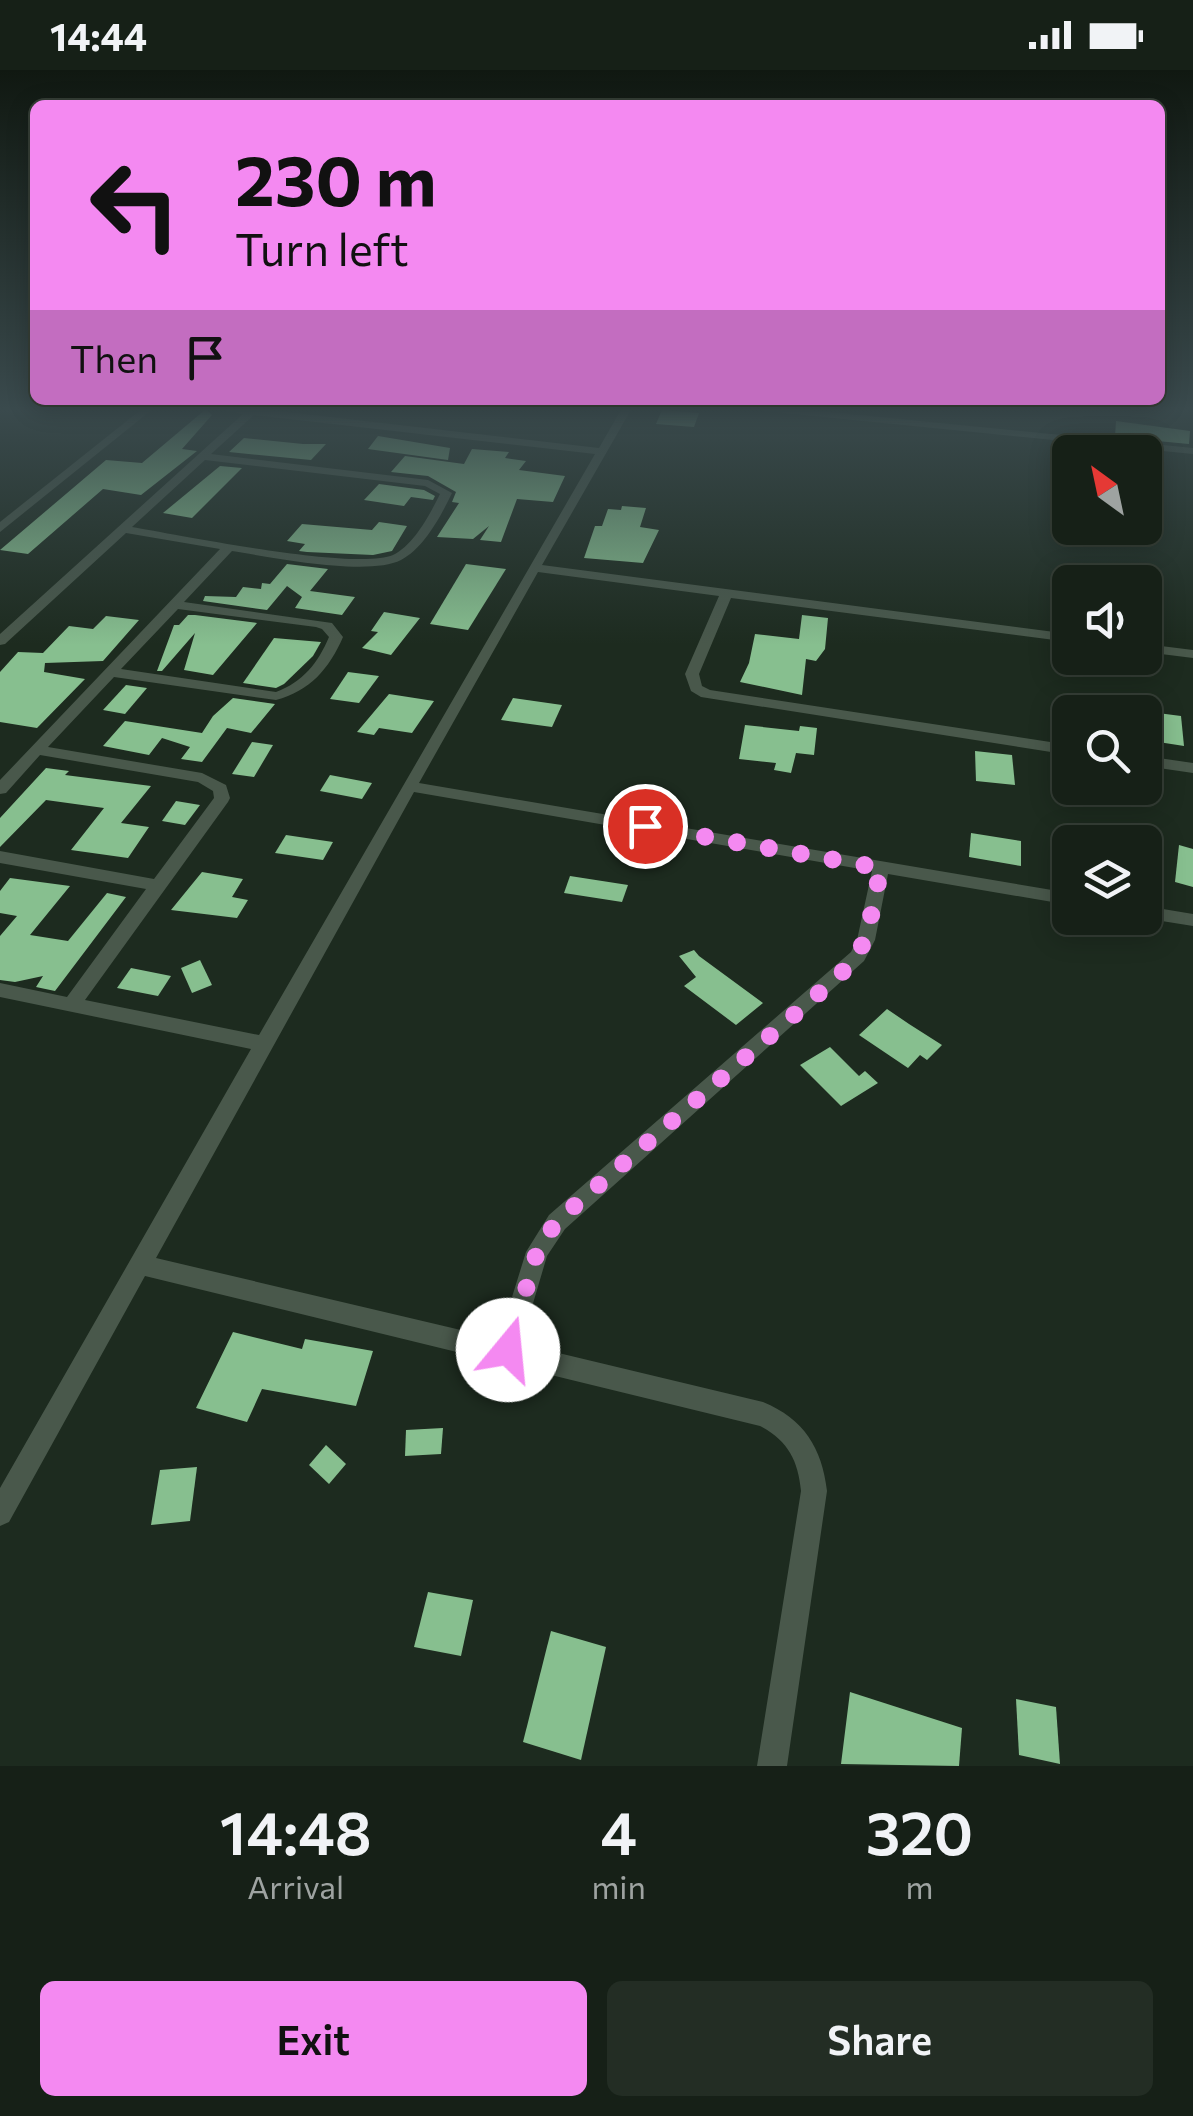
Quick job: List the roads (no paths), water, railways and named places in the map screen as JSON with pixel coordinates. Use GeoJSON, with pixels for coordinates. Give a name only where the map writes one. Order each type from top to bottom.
{"type":"FeatureCollection","features":[{"type":"Feature","properties":{"kind":"street"},"geometry":{"type":"LineString","coordinates":[[0,528],[51,487]]}},
{"type":"Feature","properties":{"kind":"street"},"geometry":{"type":"LineString","coordinates":[[0,642],[171,487]]}},
{"type":"Feature","properties":{"kind":"street"},"geometry":{"type":"LineString","coordinates":[[124,529],[230,546],[368,562],[390,560],[405,552],[446,493],[435,487]]}},
{"type":"Feature","properties":{"kind":"street"},"geometry":{"type":"LineString","coordinates":[[0,1513],[580,487]]}},
{"type":"Feature","properties":{"kind":"street"},"geometry":{"type":"LineString","coordinates":[[0,789],[230,546]]}},
{"type":"Feature","properties":{"kind":"street"},"geometry":{"type":"LineString","coordinates":[[534,568],[1052,636]]}},
{"type":"Feature","properties":{"kind":"street"},"geometry":{"type":"LineString","coordinates":[[726,595],[692,674],[696,688],[706,694],[1052,747]]}},
{"type":"Feature","properties":{"kind":"street"},"geometry":{"type":"LineString","coordinates":[[111,672],[276,696],[301,688],[336,637],[327,626],[316,623],[177,605]]}},
{"type":"Feature","properties":{"kind":"street"},"geometry":{"type":"LineString","coordinates":[[1162,650],[1193,654]]}},
{"type":"Feature","properties":{"kind":"street"},"geometry":{"type":"LineString","coordinates":[[37,750],[202,778],[220,789],[217,808],[71,1005]]}},
{"type":"Feature","properties":{"kind":"street"},"geometry":{"type":"LineString","coordinates":[[1162,763],[1193,768]]}},
{"type":"Feature","properties":{"kind":"street"},"geometry":{"type":"LineString","coordinates":[[409,786],[1052,896]]}},
{"type":"Feature","properties":{"kind":"street"},"geometry":{"type":"LineString","coordinates":[[0,857],[157,886]]}},
{"type":"Feature","properties":{"kind":"street"},"geometry":{"type":"LineString","coordinates":[[508,1350],[537,1252],[556,1222],[858,956],[866,940],[881,868]]}},
{"type":"Feature","properties":{"kind":"street"},"geometry":{"type":"LineString","coordinates":[[1162,915],[1193,920]]}},
{"type":"Feature","properties":{"kind":"street"},"geometry":{"type":"LineString","coordinates":[[0,990],[266,1044]]}},
{"type":"Feature","properties":{"kind":"street"},"geometry":{"type":"LineString","coordinates":[[142,1265],[508,1350],[763,1414],[785,1424],[802,1442],[813,1466],[814,1490],[772,1766]]}}]}
